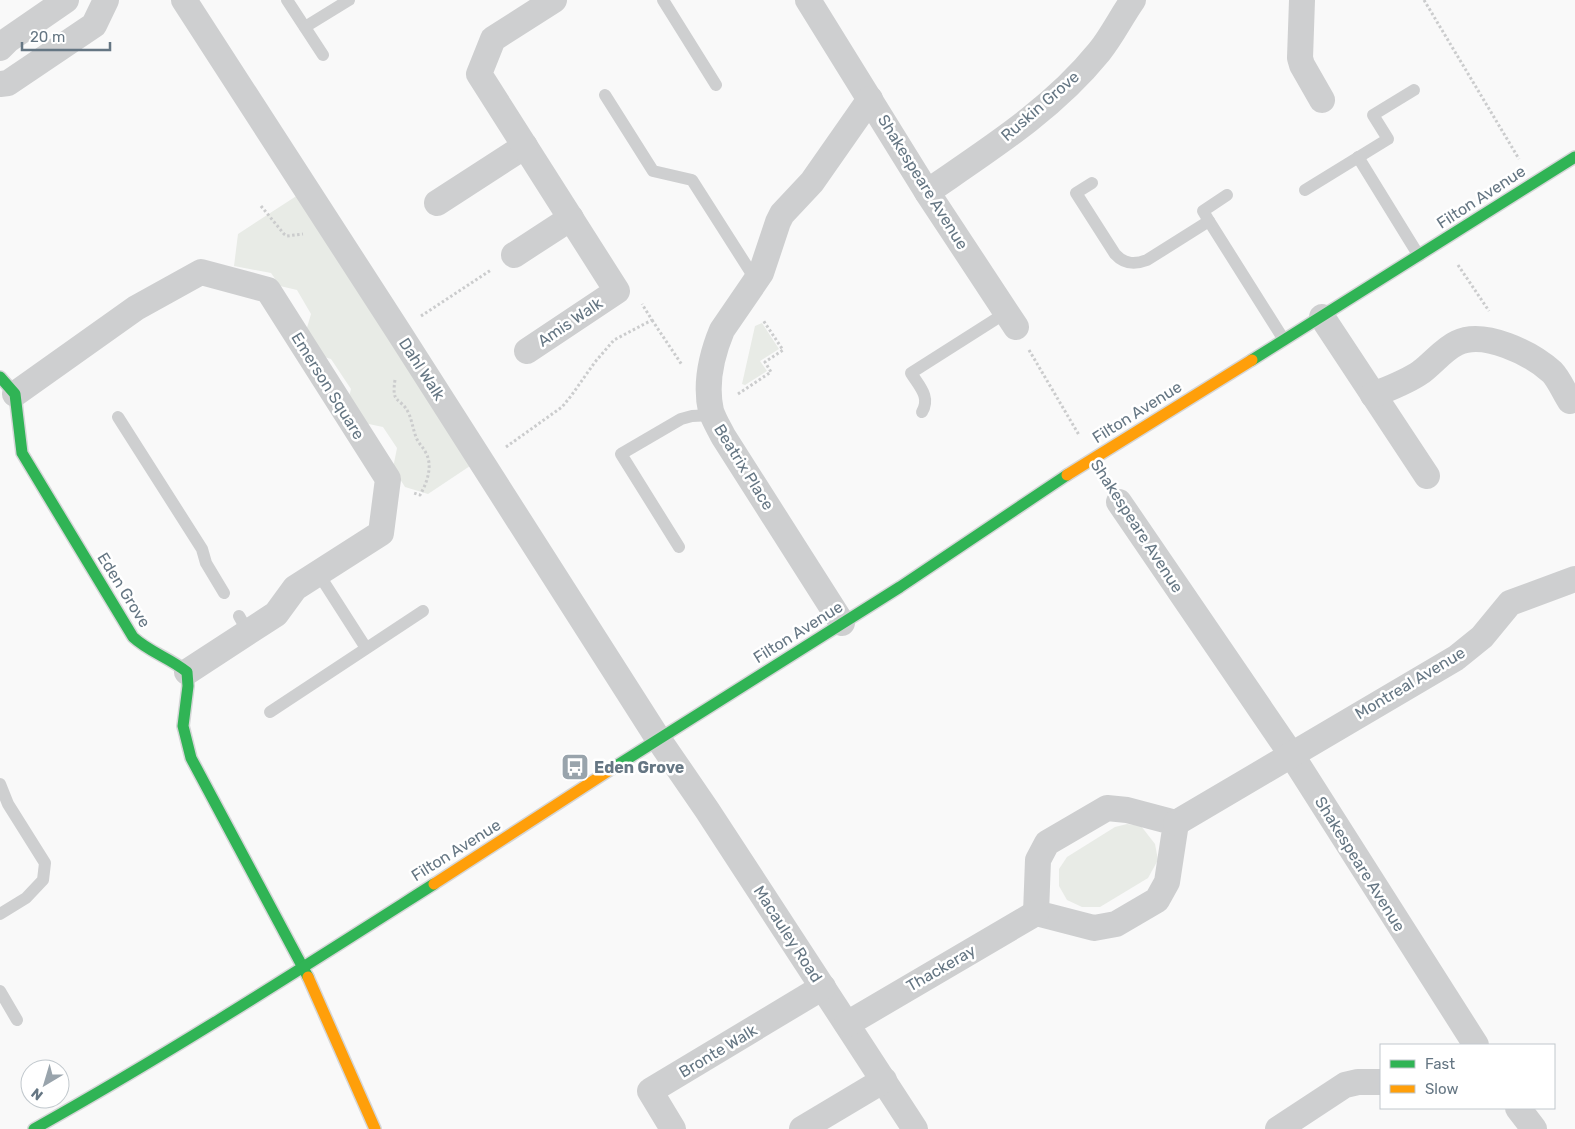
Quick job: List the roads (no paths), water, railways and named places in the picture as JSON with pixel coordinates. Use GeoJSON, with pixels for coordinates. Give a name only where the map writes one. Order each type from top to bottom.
{"type":"FeatureCollection","features":[{"type":"Feature","properties":{"kind":"street"},"geometry":{"type":"LineString","coordinates":[[0,48],[8,40],[66,0]]}},
{"type":"Feature","properties":{"kind":"street"},"geometry":{"type":"LineString","coordinates":[[0,84],[8,82],[94,25],[106,0]]}},
{"type":"Feature","properties":{"kind":"street","name":"Dahl Walk"},"geometry":{"type":"LineString","coordinates":[[184,0],[659,740]]}},
{"type":"Feature","properties":{"kind":"street","name":"Amis Walk"},"geometry":{"type":"LineString","coordinates":[[527,351],[617,291],[479,74],[493,39],[554,0]]}},
{"type":"Feature","properties":{"kind":"street","name":"Shakespeare Avenue"},"geometry":{"type":"LineString","coordinates":[[808,0],[927,192],[1012,320]]}},
{"type":"Feature","properties":{"kind":"street","name":"Ruskin Grove"},"geometry":{"type":"LineString","coordinates":[[927,192],[998,143],[1062,92],[1099,52],[1132,0]]}},
{"type":"Feature","properties":{"kind":"street"},"geometry":{"type":"LineString","coordinates":[[1302,0],[1300,58],[1322,100]]}},
{"type":"Feature","properties":{"kind":"street","name":"Beatrix Place"},"geometry":{"type":"LineString","coordinates":[[842,623],[728,444],[713,415],[709,386],[714,352],[722,330],[757,282],[782,214],[812,182],[870,99]]}},
{"type":"Feature","properties":{"kind":"street"},"geometry":{"type":"LineString","coordinates":[[437,203],[525,146]]}},
{"type":"Feature","properties":{"kind":"street","name":"Filton Avenue"},"geometry":{"type":"LineString","coordinates":[[34,1129],[125,1078],[304,967],[842,623],[1093,458],[1322,317],[1575,157]]}},
{"type":"Feature","properties":{"kind":"street"},"geometry":{"type":"LineString","coordinates":[[514,255],[571,218]]}},
{"type":"Feature","properties":{"kind":"street","name":"Emerson Square"},"geometry":{"type":"LineString","coordinates":[[8,386],[136,308],[201,272],[268,290],[388,479],[380,534],[295,588],[276,614],[244,624],[187,672]]}},
{"type":"Feature","properties":{"kind":"street"},"geometry":{"type":"LineString","coordinates":[[1322,317],[1427,476]]}},
{"type":"Feature","properties":{"kind":"street"},"geometry":{"type":"LineString","coordinates":[[1373,394],[1410,379],[1458,342],[1480,338],[1504,345],[1524,354],[1551,371],[1570,401]]}},
{"type":"Feature","properties":{"kind":"street","name":"Eden Grove"},"geometry":{"type":"LineString","coordinates":[[8,386],[22,453],[133,637],[144,647],[172,660],[187,672]]}},
{"type":"Feature","properties":{"kind":"street","name":"Shakespeare Avenue"},"geometry":{"type":"LineString","coordinates":[[1119,502],[1291,754],[1475,1044]]}},
{"type":"Feature","properties":{"kind":"street","name":"Montreal Avenue"},"geometry":{"type":"LineString","coordinates":[[1291,754],[1456,658],[1482,637],[1510,603],[1575,579]]}},
{"type":"Feature","properties":{"kind":"street"},"geometry":{"type":"LineString","coordinates":[[187,672],[188,686],[183,726],[191,758],[304,967],[375,1129]]}},
{"type":"Feature","properties":{"kind":"street","name":"Macauley Road"},"geometry":{"type":"LineString","coordinates":[[659,740],[916,1129]]}},
{"type":"Feature","properties":{"kind":"street"},"geometry":{"type":"LineString","coordinates":[[1176,823],[1167,882],[1157,900],[1116,924],[1094,928],[1036,913],[1038,860],[1047,843],[1108,808],[1127,810],[1176,823],[1291,754]]}},
{"type":"Feature","properties":{"kind":"street","name":"Thackeray"},"geometry":{"type":"LineString","coordinates":[[847,1024],[1036,913]]}},
{"type":"Feature","properties":{"kind":"street","name":"Bronte Walk"},"geometry":{"type":"LineString","coordinates":[[673,1129],[650,1091],[823,987]]}},
{"type":"Feature","properties":{"kind":"street"},"geometry":{"type":"LineString","coordinates":[[802,1129],[884,1080]]}},
{"type":"Feature","properties":{"kind":"street"},"geometry":{"type":"LineString","coordinates":[[1278,1129],[1345,1085],[1358,1082],[1380,1082]]}},
{"type":"Feature","properties":{"kind":"street"},"geometry":{"type":"LineString","coordinates":[[1519,1109],[1534,1129]]}},
{"type":"Feature","properties":{"kind":"lane"},"geometry":{"type":"LineString","coordinates":[[287,0],[323,56]]}},
{"type":"Feature","properties":{"kind":"lane"},"geometry":{"type":"LineString","coordinates":[[305,27],[349,0]]}},
{"type":"Feature","properties":{"kind":"lane"},"geometry":{"type":"LineString","coordinates":[[663,0],[716,85]]}},
{"type":"Feature","properties":{"kind":"lane"},"geometry":{"type":"LineString","coordinates":[[1305,190],[1388,139],[1373,115],[1414,90]]}},
{"type":"Feature","properties":{"kind":"lane"},"geometry":{"type":"LineString","coordinates":[[605,95],[653,172],[692,180],[757,282]]}},
{"type":"Feature","properties":{"kind":"lane"},"geometry":{"type":"LineString","coordinates":[[1358,157],[1419,256]]}},
{"type":"Feature","properties":{"kind":"lane"},"geometry":{"type":"LineString","coordinates":[[1092,183],[1076,193],[1115,254],[1130,263],[1137,264],[1147,260],[1209,221]]}},
{"type":"Feature","properties":{"kind":"lane"},"geometry":{"type":"LineString","coordinates":[[1227,195],[1202,211],[1284,340]]}},
{"type":"Feature","properties":{"kind":"lane"},"geometry":{"type":"LineString","coordinates":[[922,412],[926,404],[926,398],[911,373],[1012,320]]}},
{"type":"Feature","properties":{"kind":"lane"},"geometry":{"type":"LineString","coordinates":[[680,547],[622,454],[681,419],[692,416],[713,415]]}},
{"type":"Feature","properties":{"kind":"lane"},"geometry":{"type":"LineString","coordinates":[[118,417],[202,549],[206,563],[224,593]]}},
{"type":"Feature","properties":{"kind":"lane"},"geometry":{"type":"LineString","coordinates":[[318,573],[366,648]]}},
{"type":"Feature","properties":{"kind":"lane"},"geometry":{"type":"LineString","coordinates":[[270,712],[423,611]]}},
{"type":"Feature","properties":{"kind":"lane"},"geometry":{"type":"LineString","coordinates":[[0,784],[8,804],[45,863],[43,880],[26,898],[0,914]]}},
{"type":"Feature","properties":{"kind":"lane"},"geometry":{"type":"LineString","coordinates":[[0,991],[17,1020]]}},
{"type":"Feature","properties":{"kind":"place","name":"Eden Grove"},"geometry":{"type":"Point","coordinates":[575,767]}}]}
